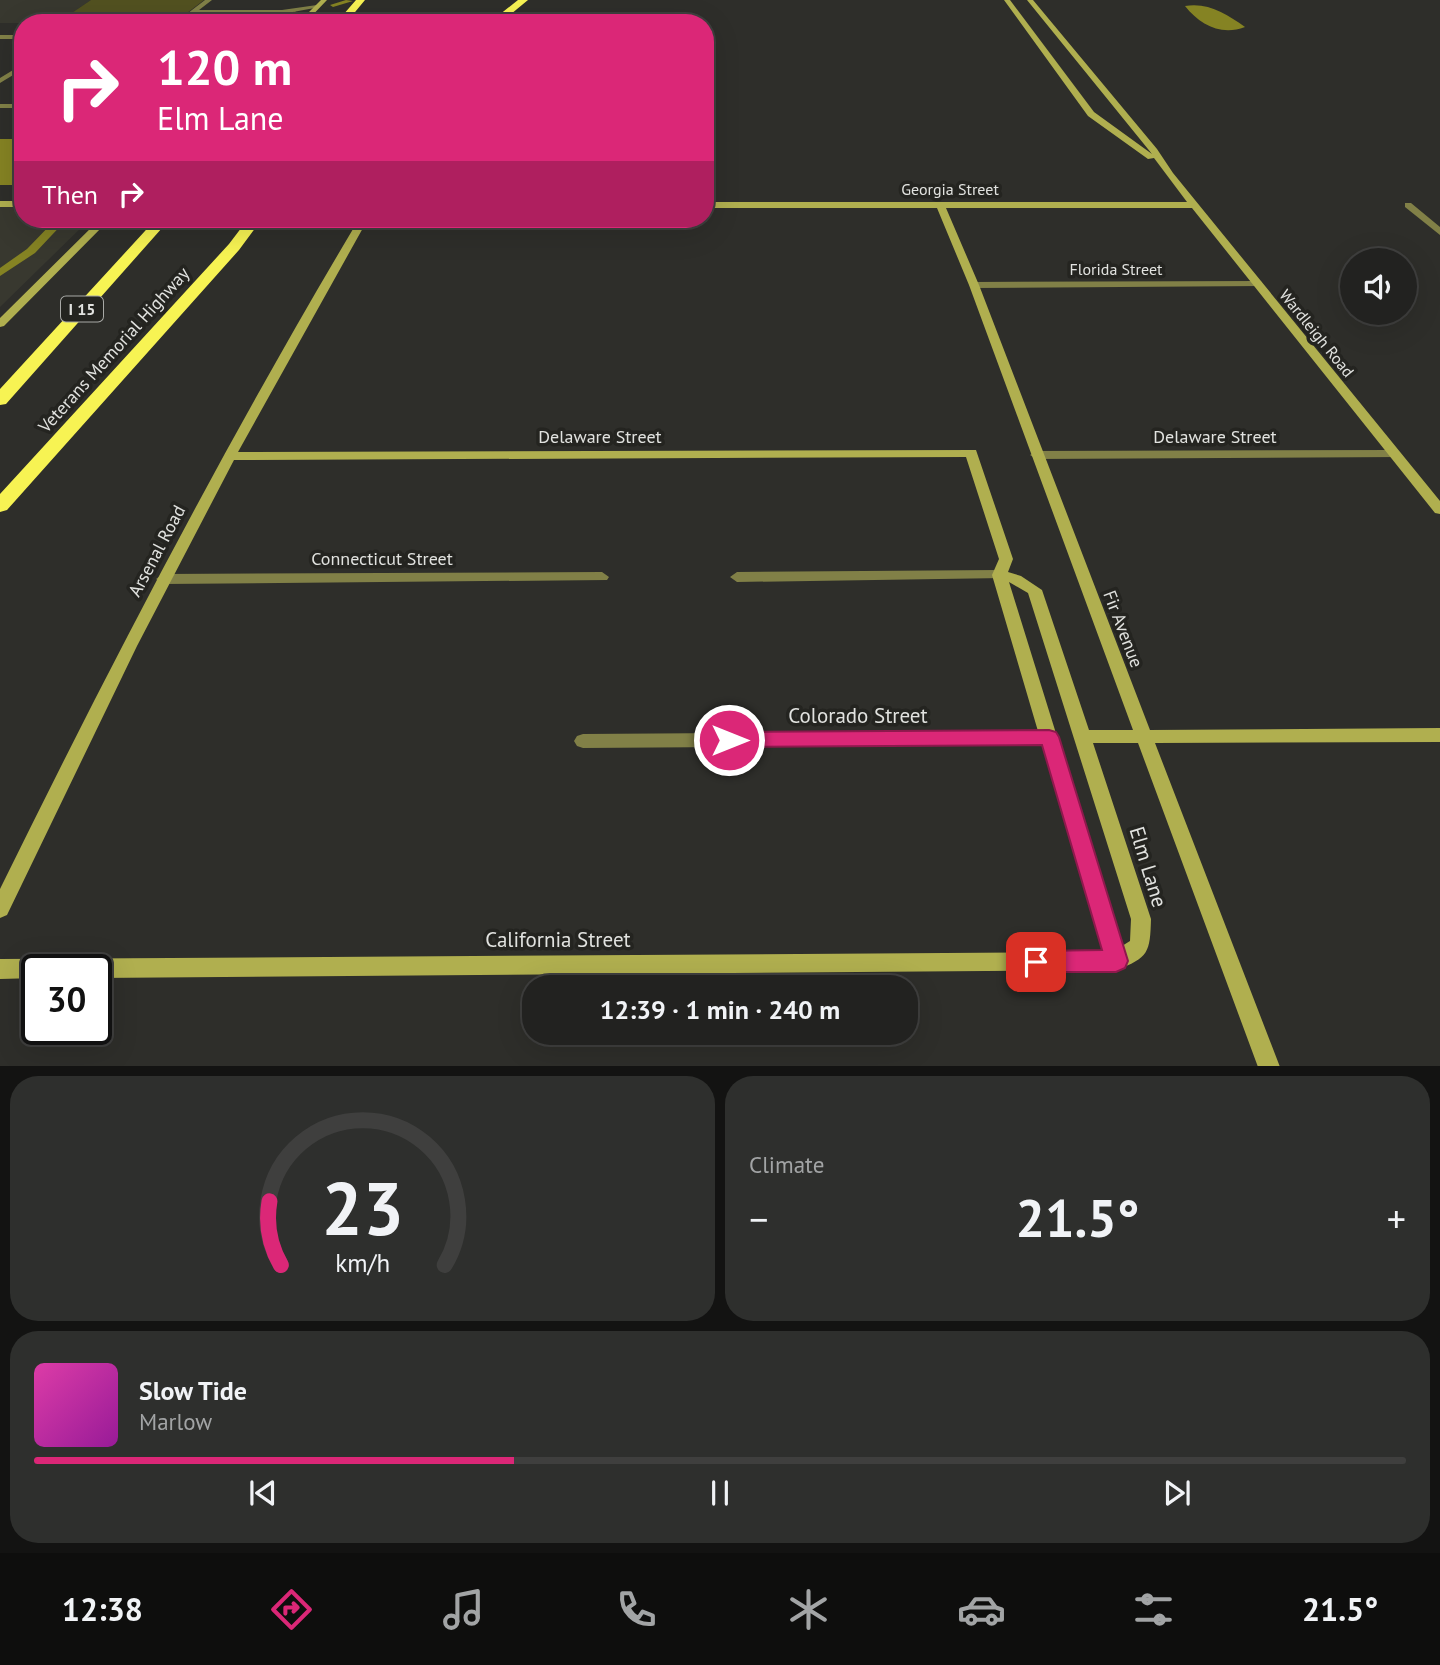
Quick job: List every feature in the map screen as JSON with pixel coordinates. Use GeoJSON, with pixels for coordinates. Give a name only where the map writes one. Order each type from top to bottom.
{"type":"FeatureCollection","features":[{"type":"Feature","properties":{"kind":"highway"},"geometry":{"type":"LineString","coordinates":[[349,14],[361,0]]}},
{"type":"Feature","properties":{"kind":"highway"},"geometry":{"type":"LineString","coordinates":[[506,14],[524,0]]}},
{"type":"Feature","properties":{"kind":"highway","name":"I 15"},"geometry":{"type":"LineString","coordinates":[[0,400],[155,228]]}},
{"type":"Feature","properties":{"kind":"highway","name":"Veterans Memorial Highway"},"geometry":{"type":"LineString","coordinates":[[0,506],[72,430],[248,228]]}},
{"type":"Feature","properties":{"kind":"highway"},"geometry":{"type":"LineString","coordinates":[[0,521],[72,430]]}},
{"type":"Feature","properties":{"kind":"street"},"geometry":{"type":"LineString","coordinates":[[189,14],[209,0]]}},
{"type":"Feature","properties":{"kind":"street"},"geometry":{"type":"LineString","coordinates":[[309,14],[324,0]]}},
{"type":"Feature","properties":{"kind":"street","name":"Wardleigh Road"},"geometry":{"type":"LineString","coordinates":[[1007,0],[1091,114],[1140,148],[1170,174]]}},
{"type":"Feature","properties":{"kind":"street","name":"Wardleigh Road"},"geometry":{"type":"LineString","coordinates":[[1030,0],[1440,510]]}},
{"type":"Feature","properties":{"kind":"street"},"geometry":{"type":"LineString","coordinates":[[192,12],[282,12],[317,6]]}},
{"type":"Feature","properties":{"kind":"street","name":"Georgia Street"},"geometry":{"type":"LineString","coordinates":[[714,205],[1195,205]]}},
{"type":"Feature","properties":{"kind":"street","name":"Fir Avenue"},"geometry":{"type":"LineString","coordinates":[[940,205],[974,285],[1269,1066]]}},
{"type":"Feature","properties":{"kind":"street"},"geometry":{"type":"LineString","coordinates":[[1408,205],[1440,232]]}},
{"type":"Feature","properties":{"kind":"street"},"geometry":{"type":"LineString","coordinates":[[0,324],[96,228]]}},
{"type":"Feature","properties":{"kind":"street","name":"Arsenal Road"},"geometry":{"type":"LineString","coordinates":[[0,909],[72,758],[163,579],[267,382],[358,228]]}},
{"type":"Feature","properties":{"kind":"street","name":"Florida Street"},"geometry":{"type":"LineString","coordinates":[[974,285],[1258,284]]}},
{"type":"Feature","properties":{"kind":"street","name":"Delaware Street"},"geometry":{"type":"LineString","coordinates":[[229,456],[971,453],[1006,559],[999,575]]}},
{"type":"Feature","properties":{"kind":"street","name":"Delaware Street"},"geometry":{"type":"LineString","coordinates":[[1036,455],[1395,454]]}},
{"type":"Feature","properties":{"kind":"street"},"geometry":{"type":"LineString","coordinates":[[737,577],[999,575],[1116,961]]}},
{"type":"Feature","properties":{"kind":"street","name":"Elm Lane"},"geometry":{"type":"LineString","coordinates":[[999,575],[1016,579],[1035,590],[1141,919],[1140,946],[1116,961]]}},
{"type":"Feature","properties":{"kind":"street","name":"Connecticut Street"},"geometry":{"type":"LineString","coordinates":[[163,579],[602,577]]}},
{"type":"Feature","properties":{"kind":"street"},"geometry":{"type":"LineString","coordinates":[[1082,737],[1440,735]]}},
{"type":"Feature","properties":{"kind":"street","name":"Colorado Street"},"geometry":{"type":"LineString","coordinates":[[583,741],[1049,737]]}},
{"type":"Feature","properties":{"kind":"street","name":"California Street"},"geometry":{"type":"LineString","coordinates":[[0,970],[1116,961]]}},
{"type":"Feature","properties":{"kind":"shaded area"},"geometry":{"type":"Polygon","coordinates":[[[0,0],[91,0],[70,14],[14,14],[14,23],[0,23],[0,0]]]}},
{"type":"Feature","properties":{"kind":"shaded area"},"geometry":{"type":"Polygon","coordinates":[[[91,0],[204,0],[186,14],[70,14],[91,0]]]}},
{"type":"Feature","properties":{"kind":"shaded area"},"geometry":{"type":"Polygon","coordinates":[[[1185,6],[1209,7],[1245,27],[1228,30],[1212,27],[1197,19],[1185,6]]]}},
{"type":"Feature","properties":{"kind":"shaded area"},"geometry":{"type":"Polygon","coordinates":[[[0,139],[14,139],[14,185],[0,185],[0,139]]]}},
{"type":"Feature","properties":{"kind":"shaded area"},"geometry":{"type":"Polygon","coordinates":[[[0,207],[14,207],[14,228],[81,228],[0,307],[0,207]]]}},
{"type":"Feature","properties":{"kind":"waterway"},"geometry":{"type":"LineString","coordinates":[[333,5],[350,1]]}},
{"type":"Feature","properties":{"kind":"waterway"},"geometry":{"type":"LineString","coordinates":[[0,273],[31,251],[53,228]]}},
{"type":"Feature","properties":{"kind":"route"},"geometry":{"type":"LineString","coordinates":[[729,740],[1049,737],[1116,961],[1036,962]]}}]}
